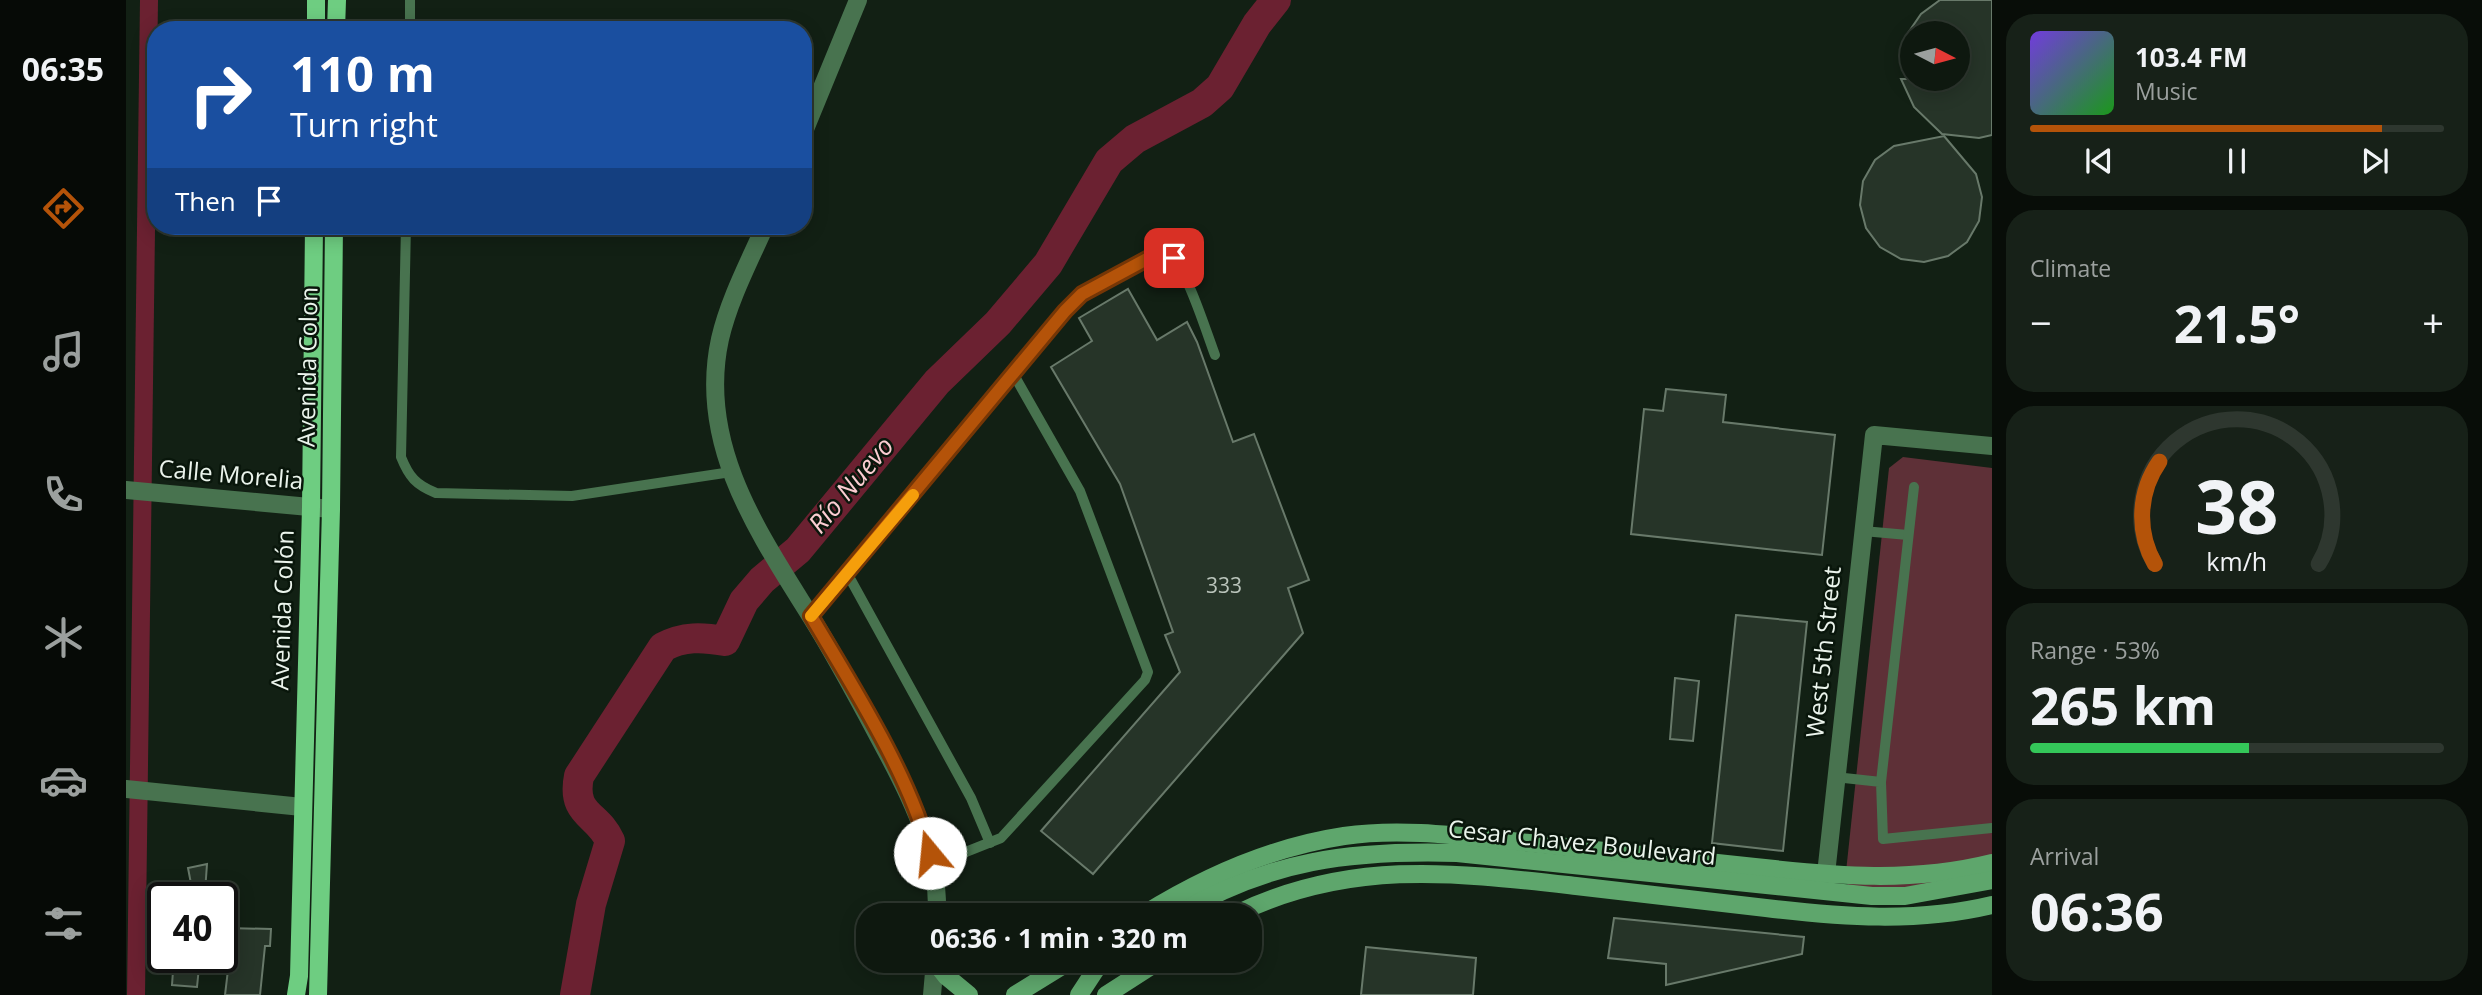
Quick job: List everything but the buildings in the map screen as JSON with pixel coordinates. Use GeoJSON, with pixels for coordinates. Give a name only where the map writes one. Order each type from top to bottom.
{"type":"FeatureCollection","features":[{"type":"Feature","properties":{"kind":"main road"},"geometry":{"type":"LineString","coordinates":[[316,0],[316,21]]}},
{"type":"Feature","properties":{"kind":"main road"},"geometry":{"type":"LineString","coordinates":[[336,21],[337,0]]}},
{"type":"Feature","properties":{"kind":"main road","name":"Avenida Colón"},"geometry":{"type":"LineString","coordinates":[[296,995],[299,976],[311,507],[314,235]]}},
{"type":"Feature","properties":{"kind":"main road","name":"Avenida Colon"},"geometry":{"type":"LineString","coordinates":[[331,509],[334,235]]}},
{"type":"Feature","properties":{"kind":"main road","name":"Avenida Colón"},"geometry":{"type":"LineString","coordinates":[[318,995],[331,509]]}},
{"type":"Feature","properties":{"kind":"main road"},"geometry":{"type":"LineString","coordinates":[[1164,903],[1203,880],[1269,853],[1344,836],[1377,833],[1490,839],[1826,874],[1908,877],[1992,863]]}},
{"type":"Feature","properties":{"kind":"main road","name":"Cesar Chavez Boulevard"},"geometry":{"type":"LineString","coordinates":[[1197,903],[1212,894],[1290,865],[1342,855],[1398,852],[1457,853],[1872,896],[1905,896],[1992,880]]}},
{"type":"Feature","properties":{"kind":"main road","name":"Cesar Chavez Boulevard"},"geometry":{"type":"LineString","coordinates":[[1259,903],[1299,888],[1387,874],[1498,877],[1859,918],[1936,913],[1992,905]]}},
{"type":"Feature","properties":{"kind":"main road"},"geometry":{"type":"LineString","coordinates":[[944,973],[969,995]]}},
{"type":"Feature","properties":{"kind":"main road"},"geometry":{"type":"LineString","coordinates":[[1015,995],[1051,973]]}},
{"type":"Feature","properties":{"kind":"main road"},"geometry":{"type":"LineString","coordinates":[[1079,995],[1093,973]]}},
{"type":"Feature","properties":{"kind":"main road"},"geometry":{"type":"LineString","coordinates":[[1106,995],[1140,973]]}},
{"type":"Feature","properties":{"kind":"street"},"geometry":{"type":"LineString","coordinates":[[812,112],[858,0]]}},
{"type":"Feature","properties":{"kind":"street"},"geometry":{"type":"LineString","coordinates":[[761,235],[720,338],[715,406],[721,444],[759,532],[811,616],[916,809],[933,865],[936,903]]}},
{"type":"Feature","properties":{"kind":"street","name":"West 5th Street"},"geometry":{"type":"LineString","coordinates":[[1826,874],[1874,435],[1992,446]]}},
{"type":"Feature","properties":{"kind":"street","name":"Calle Morelia"},"geometry":{"type":"LineString","coordinates":[[126,490],[331,509]]}},
{"type":"Feature","properties":{"kind":"street"},"geometry":{"type":"LineString","coordinates":[[126,789],[302,807]]}},
{"type":"Feature","properties":{"kind":"street"},"geometry":{"type":"LineString","coordinates":[[932,995],[934,973]]}},
{"type":"Feature","properties":{"kind":"lane"},"geometry":{"type":"LineString","coordinates":[[410,0],[410,21]]}},
{"type":"Feature","properties":{"kind":"lane"},"geometry":{"type":"LineString","coordinates":[[406,235],[401,457],[407,474],[419,486],[436,493],[572,496],[731,472]]}},
{"type":"Feature","properties":{"kind":"lane"},"geometry":{"type":"LineString","coordinates":[[811,616],[1082,294],[1158,253],[1166,252],[1174,258],[1215,355]]}},
{"type":"Feature","properties":{"kind":"lane"},"geometry":{"type":"LineString","coordinates":[[933,865],[1001,838],[1145,680],[1148,672],[1080,491],[1014,375]]}},
{"type":"Feature","properties":{"kind":"lane"},"geometry":{"type":"LineString","coordinates":[[1914,487],[1881,782],[1883,839],[1992,828]]}},
{"type":"Feature","properties":{"kind":"lane"},"geometry":{"type":"LineString","coordinates":[[1863,531],[1908,535]]}},
{"type":"Feature","properties":{"kind":"lane"},"geometry":{"type":"LineString","coordinates":[[847,573],[971,797],[989,843]]}},
{"type":"Feature","properties":{"kind":"lane"},"geometry":{"type":"LineString","coordinates":[[1835,777],[1881,782]]}},
{"type":"Feature","properties":{"kind":"shaded area"},"geometry":{"type":"Polygon","coordinates":[[[1903,457],[1992,468],[1992,871],[1920,886],[1848,889],[1846,872],[1889,468],[1903,457]]]}},
{"type":"Feature","properties":{"kind":"waterway"},"geometry":{"type":"LineString","coordinates":[[149,0],[149,21]]}},
{"type":"Feature","properties":{"kind":"waterway","name":"Río Nuevo"},"geometry":{"type":"LineString","coordinates":[[575,995],[591,904],[610,841],[582,807],[578,789],[579,776],[663,647],[693,638],[725,641],[744,601],[762,580],[798,550],[937,382],[998,323],[1048,264],[1109,161],[1135,139],[1202,103],[1220,87],[1257,24],[1276,0]]}},
{"type":"Feature","properties":{"kind":"waterway"},"geometry":{"type":"LineString","coordinates":[[136,995],[147,153]]}},
{"type":"Feature","properties":{"kind":"slow traffic"},"geometry":{"type":"LineString","coordinates":[[811,616],[913,495]]}},
{"type":"Feature","properties":{"kind":"route"},"geometry":{"type":"LineString","coordinates":[[930,853],[925,831],[901,777],[811,616],[1082,294],[1158,253],[1166,252],[1174,258]]}}]}
